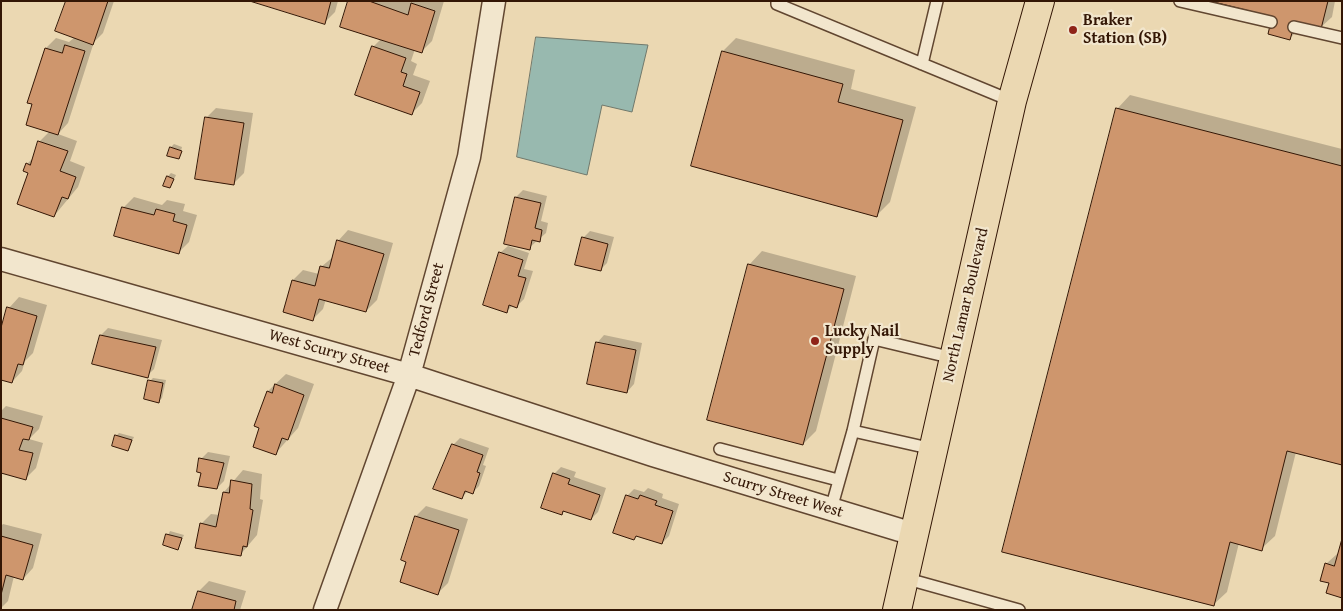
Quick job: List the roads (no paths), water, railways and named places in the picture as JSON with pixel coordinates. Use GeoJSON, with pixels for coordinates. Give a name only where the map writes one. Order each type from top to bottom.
{"type":"FeatureCollection","features":[{"type":"Feature","properties":{"kind":"main road","name":"North Lamar Boulevard"},"geometry":{"type":"LineString","coordinates":[[897,610],[1012,101],[1040,1]]}},
{"type":"Feature","properties":{"kind":"street","name":"Tedford Street"},"geometry":{"type":"LineString","coordinates":[[325,610],[409,375],[469,157],[494,1]]}},
{"type":"Feature","properties":{"kind":"street","name":"West Scurry Street"},"geometry":{"type":"LineString","coordinates":[[1,259],[409,375],[653,455]]}},
{"type":"Feature","properties":{"kind":"street","name":"Scurry Street West"},"geometry":{"type":"LineString","coordinates":[[653,455],[913,534]]}},
{"type":"Feature","properties":{"kind":"lane"},"geometry":{"type":"LineString","coordinates":[[777,1],[777,4],[1012,101]]}},
{"type":"Feature","properties":{"kind":"lane"},"geometry":{"type":"LineString","coordinates":[[922,64],[937,1]]}},
{"type":"Feature","properties":{"kind":"lane"},"geometry":{"type":"LineString","coordinates":[[1180,1],[1270,22]]}},
{"type":"Feature","properties":{"kind":"lane"},"geometry":{"type":"LineString","coordinates":[[1294,27],[1342,38]]}},
{"type":"Feature","properties":{"kind":"lane"},"geometry":{"type":"LineString","coordinates":[[831,509],[853,431],[874,339],[954,358]]}},
{"type":"Feature","properties":{"kind":"lane"},"geometry":{"type":"LineString","coordinates":[[853,431],[933,449]]}},
{"type":"Feature","properties":{"kind":"lane"},"geometry":{"type":"LineString","coordinates":[[720,448],[838,480]]}},
{"type":"Feature","properties":{"kind":"lane"},"geometry":{"type":"LineString","coordinates":[[904,578],[1012,609]]}},
{"type":"Feature","properties":{"kind":"water"},"geometry":{"type":"Polygon","coordinates":[[[536,37],[648,45],[632,112],[602,105],[587,175],[517,157],[536,37]]]}},
{"type":"Feature","properties":{"kind":"place","name":"Braker Station (SB)"},"geometry":{"type":"Point","coordinates":[1073,30]}},
{"type":"Feature","properties":{"kind":"place","name":"Lucky Nail Supply"},"geometry":{"type":"Point","coordinates":[815,341]}}]}
